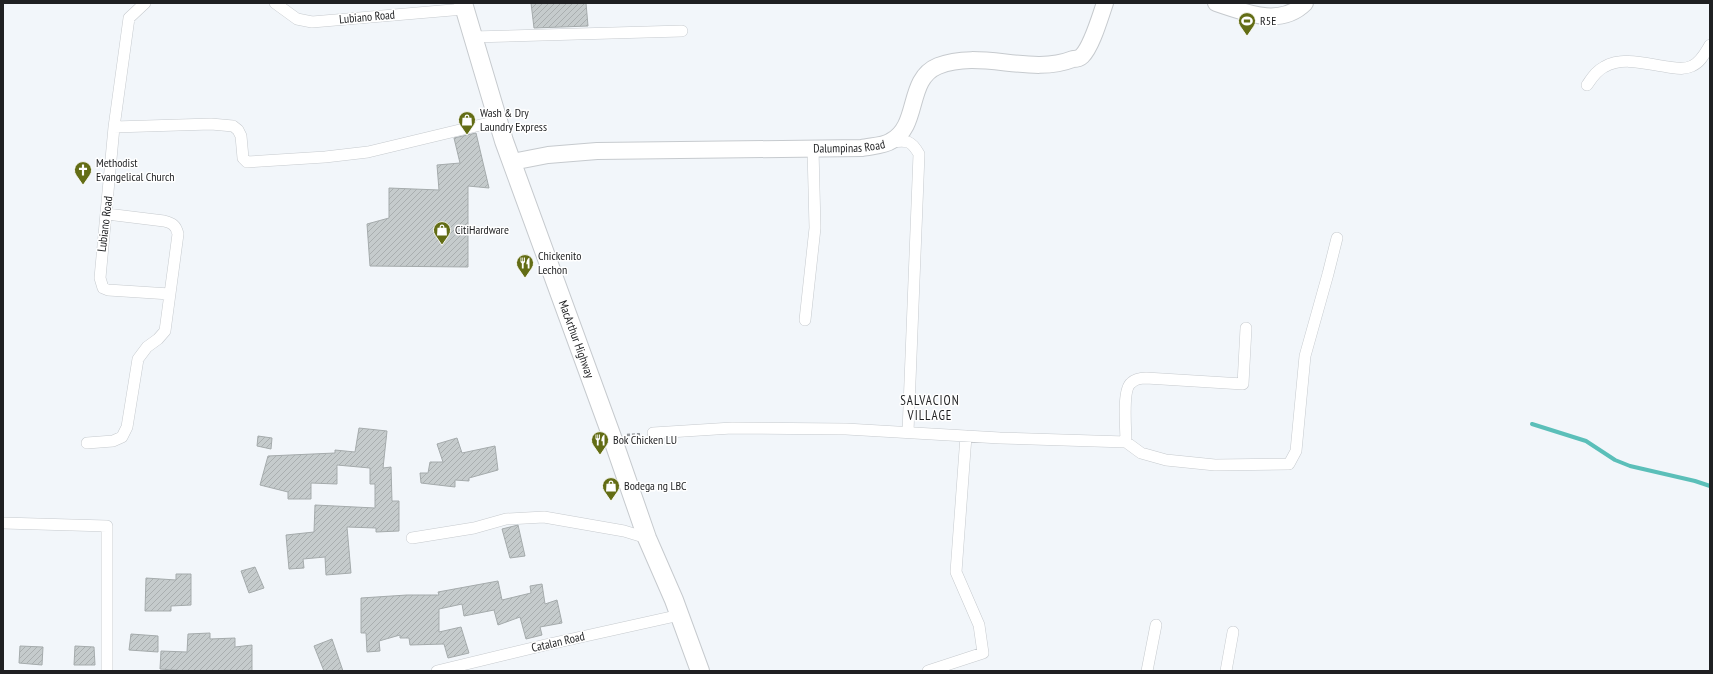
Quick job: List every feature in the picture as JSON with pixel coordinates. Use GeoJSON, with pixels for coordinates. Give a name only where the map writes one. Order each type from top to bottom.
{"type":"FeatureCollection","features":[{"type":"Feature","properties":{"kind":"main road","name":"MacArthur Highway"},"geometry":{"type":"LineString","coordinates":[[464,6],[497,121],[612,437],[647,538],[680,615],[700,671]]}},
{"type":"Feature","properties":{"kind":"street","name":"Lubiano Road"},"geometry":{"type":"LineString","coordinates":[[145,3],[129,18],[114,127],[100,278],[103,288],[108,290],[170,294]]}},
{"type":"Feature","properties":{"kind":"street","name":"Lubiano Road"},"geometry":{"type":"LineString","coordinates":[[275,3],[298,19],[312,22],[464,6]]}},
{"type":"Feature","properties":{"kind":"street","name":"Dalumpinas Road"},"geometry":{"type":"LineString","coordinates":[[512,162],[548,155],[597,151],[862,148],[891,142],[900,133],[910,116],[918,86],[926,74],[936,66],[959,61],[986,61],[1038,66],[1063,63],[1075,59],[1081,56],[1092,39],[1105,3]]}},
{"type":"Feature","properties":{"kind":"street"},"geometry":{"type":"LineString","coordinates":[[1216,3],[1267,17],[1281,16],[1298,10],[1305,3]]}},
{"type":"Feature","properties":{"kind":"street"},"geometry":{"type":"LineString","coordinates":[[472,37],[682,31]]}},
{"type":"Feature","properties":{"kind":"street"},"geometry":{"type":"LineString","coordinates":[[1587,85],[1597,72],[1604,67],[1617,62],[1629,62],[1681,69],[1692,66],[1700,61],[1710,45]]}},
{"type":"Feature","properties":{"kind":"street"},"geometry":{"type":"LineString","coordinates":[[114,127],[211,124],[233,126],[238,130],[241,136],[243,158],[247,162],[325,157],[368,152],[497,121]]}},
{"type":"Feature","properties":{"kind":"street"},"geometry":{"type":"LineString","coordinates":[[891,142],[904,140],[911,142],[919,154],[908,432]]}},
{"type":"Feature","properties":{"kind":"street"},"geometry":{"type":"LineString","coordinates":[[805,320],[815,228],[813,149]]}},
{"type":"Feature","properties":{"kind":"street"},"geometry":{"type":"LineString","coordinates":[[87,443],[113,441],[122,437],[127,427],[138,359],[146,347],[158,339],[165,331],[178,234],[172,223],[107,214]]}},
{"type":"Feature","properties":{"kind":"street"},"geometry":{"type":"LineString","coordinates":[[653,433],[732,428],[846,429],[966,436],[1126,442],[1140,454],[1166,460],[1215,465],[1289,464],[1296,451],[1305,356],[1337,238]]}},
{"type":"Feature","properties":{"kind":"street"},"geometry":{"type":"LineString","coordinates":[[1126,442],[1126,391],[1130,383],[1138,379],[1146,378],[1243,384],[1246,328]]}},
{"type":"Feature","properties":{"kind":"street"},"geometry":{"type":"LineString","coordinates":[[928,671],[984,653],[979,625],[956,572],[966,436]]}},
{"type":"Feature","properties":{"kind":"street"},"geometry":{"type":"LineString","coordinates":[[412,538],[474,528],[506,519],[544,517],[624,531],[647,538]]}},
{"type":"Feature","properties":{"kind":"street"},"geometry":{"type":"LineString","coordinates":[[3,523],[107,526],[107,671]]}},
{"type":"Feature","properties":{"kind":"street","name":"Catalan Road"},"geometry":{"type":"LineString","coordinates":[[437,671],[540,646],[680,615]]}},
{"type":"Feature","properties":{"kind":"street"},"geometry":{"type":"LineString","coordinates":[[1147,671],[1156,625]]}},
{"type":"Feature","properties":{"kind":"street"},"geometry":{"type":"LineString","coordinates":[[1226,671],[1233,632]]}},
{"type":"Feature","properties":{"kind":"path"},"geometry":{"type":"LineString","coordinates":[[612,437],[653,433]]}},
{"type":"Feature","properties":{"kind":"building"},"geometry":{"type":"Polygon","coordinates":[[[531,3],[586,3],[588,26],[534,28],[531,3]]]}},
{"type":"Feature","properties":{"kind":"building"},"geometry":{"type":"Polygon","coordinates":[[[476,133],[489,188],[468,186],[468,267],[370,266],[367,224],[389,218],[389,188],[439,190],[437,165],[460,163],[454,138],[476,133]]]}},
{"type":"Feature","properties":{"kind":"building"},"geometry":{"type":"Polygon","coordinates":[[[359,428],[387,431],[383,468],[391,467],[392,501],[399,501],[399,531],[376,532],[376,528],[347,527],[351,573],[326,575],[325,557],[303,559],[304,568],[289,569],[286,535],[314,532],[315,505],[375,508],[375,484],[370,484],[370,468],[337,465],[337,484],[311,483],[311,499],[288,499],[288,492],[260,485],[268,456],[335,453],[335,450],[355,452],[359,428]]]}},
{"type":"Feature","properties":{"kind":"building"},"geometry":{"type":"Polygon","coordinates":[[[258,436],[272,438],[271,449],[257,446],[258,436]]]}},
{"type":"Feature","properties":{"kind":"building"},"geometry":{"type":"Polygon","coordinates":[[[457,438],[462,453],[495,446],[498,470],[469,478],[469,481],[455,480],[455,487],[421,483],[420,473],[428,473],[430,462],[443,462],[437,444],[457,438]]]}},
{"type":"Feature","properties":{"kind":"building"},"geometry":{"type":"Polygon","coordinates":[[[518,525],[525,556],[510,558],[502,529],[518,525]]]}},
{"type":"Feature","properties":{"kind":"building"},"geometry":{"type":"Polygon","coordinates":[[[255,567],[264,588],[249,593],[241,571],[255,567]]]}},
{"type":"Feature","properties":{"kind":"building"},"geometry":{"type":"Polygon","coordinates":[[[176,574],[191,574],[191,605],[171,606],[171,611],[145,611],[146,578],[176,580],[176,574]]]}},
{"type":"Feature","properties":{"kind":"building"},"geometry":{"type":"Polygon","coordinates":[[[498,581],[502,600],[531,593],[530,586],[542,584],[545,604],[557,600],[562,623],[540,627],[542,635],[526,639],[520,617],[498,625],[494,610],[464,616],[462,604],[439,609],[439,632],[461,627],[469,653],[448,658],[444,644],[410,645],[409,638],[400,638],[400,635],[379,641],[380,651],[367,652],[366,633],[361,633],[361,598],[407,595],[439,595],[438,592],[498,581]]]}},
{"type":"Feature","properties":{"kind":"building"},"geometry":{"type":"Polygon","coordinates":[[[210,633],[210,639],[235,638],[235,647],[252,645],[252,671],[186,671],[160,669],[161,651],[187,652],[188,634],[210,633]]]}},
{"type":"Feature","properties":{"kind":"building"},"geometry":{"type":"Polygon","coordinates":[[[131,634],[158,636],[158,652],[129,650],[131,634]]]}},
{"type":"Feature","properties":{"kind":"building"},"geometry":{"type":"Polygon","coordinates":[[[332,639],[343,671],[324,671],[314,646],[332,639]]]}},
{"type":"Feature","properties":{"kind":"building"},"geometry":{"type":"Polygon","coordinates":[[[20,646],[43,647],[42,665],[19,663],[20,646]]]}},
{"type":"Feature","properties":{"kind":"building"},"geometry":{"type":"Polygon","coordinates":[[[75,646],[94,647],[95,665],[74,665],[75,646]]]}},
{"type":"Feature","properties":{"kind":"waterway"},"geometry":{"type":"LineString","coordinates":[[1532,424],[1586,441],[1615,460],[1630,466],[1695,481],[1710,486]]}},
{"type":"Feature","properties":{"kind":"place","name":"R5E"},"geometry":{"type":"Point","coordinates":[1247,36]}},
{"type":"Feature","properties":{"kind":"place","name":"Wash & Dry Laundry Express"},"geometry":{"type":"Point","coordinates":[467,135]}},
{"type":"Feature","properties":{"kind":"place","name":"Methodist Evangelical Church"},"geometry":{"type":"Point","coordinates":[83,185]}},
{"type":"Feature","properties":{"kind":"place","name":"CitiHardware"},"geometry":{"type":"Point","coordinates":[442,245]}},
{"type":"Feature","properties":{"kind":"place","name":"Chickenito Lechon"},"geometry":{"type":"Point","coordinates":[525,278]}},
{"type":"Feature","properties":{"kind":"place","name":"Bok Chicken LU"},"geometry":{"type":"Point","coordinates":[600,455]}},
{"type":"Feature","properties":{"kind":"place","name":"Bodega ng LBC"},"geometry":{"type":"Point","coordinates":[611,501]}},
{"type":"Feature","properties":{"kind":"district","name":"SALVACION VILLAGE"},"geometry":{"type":"Point","coordinates":[930,408]}}]}
